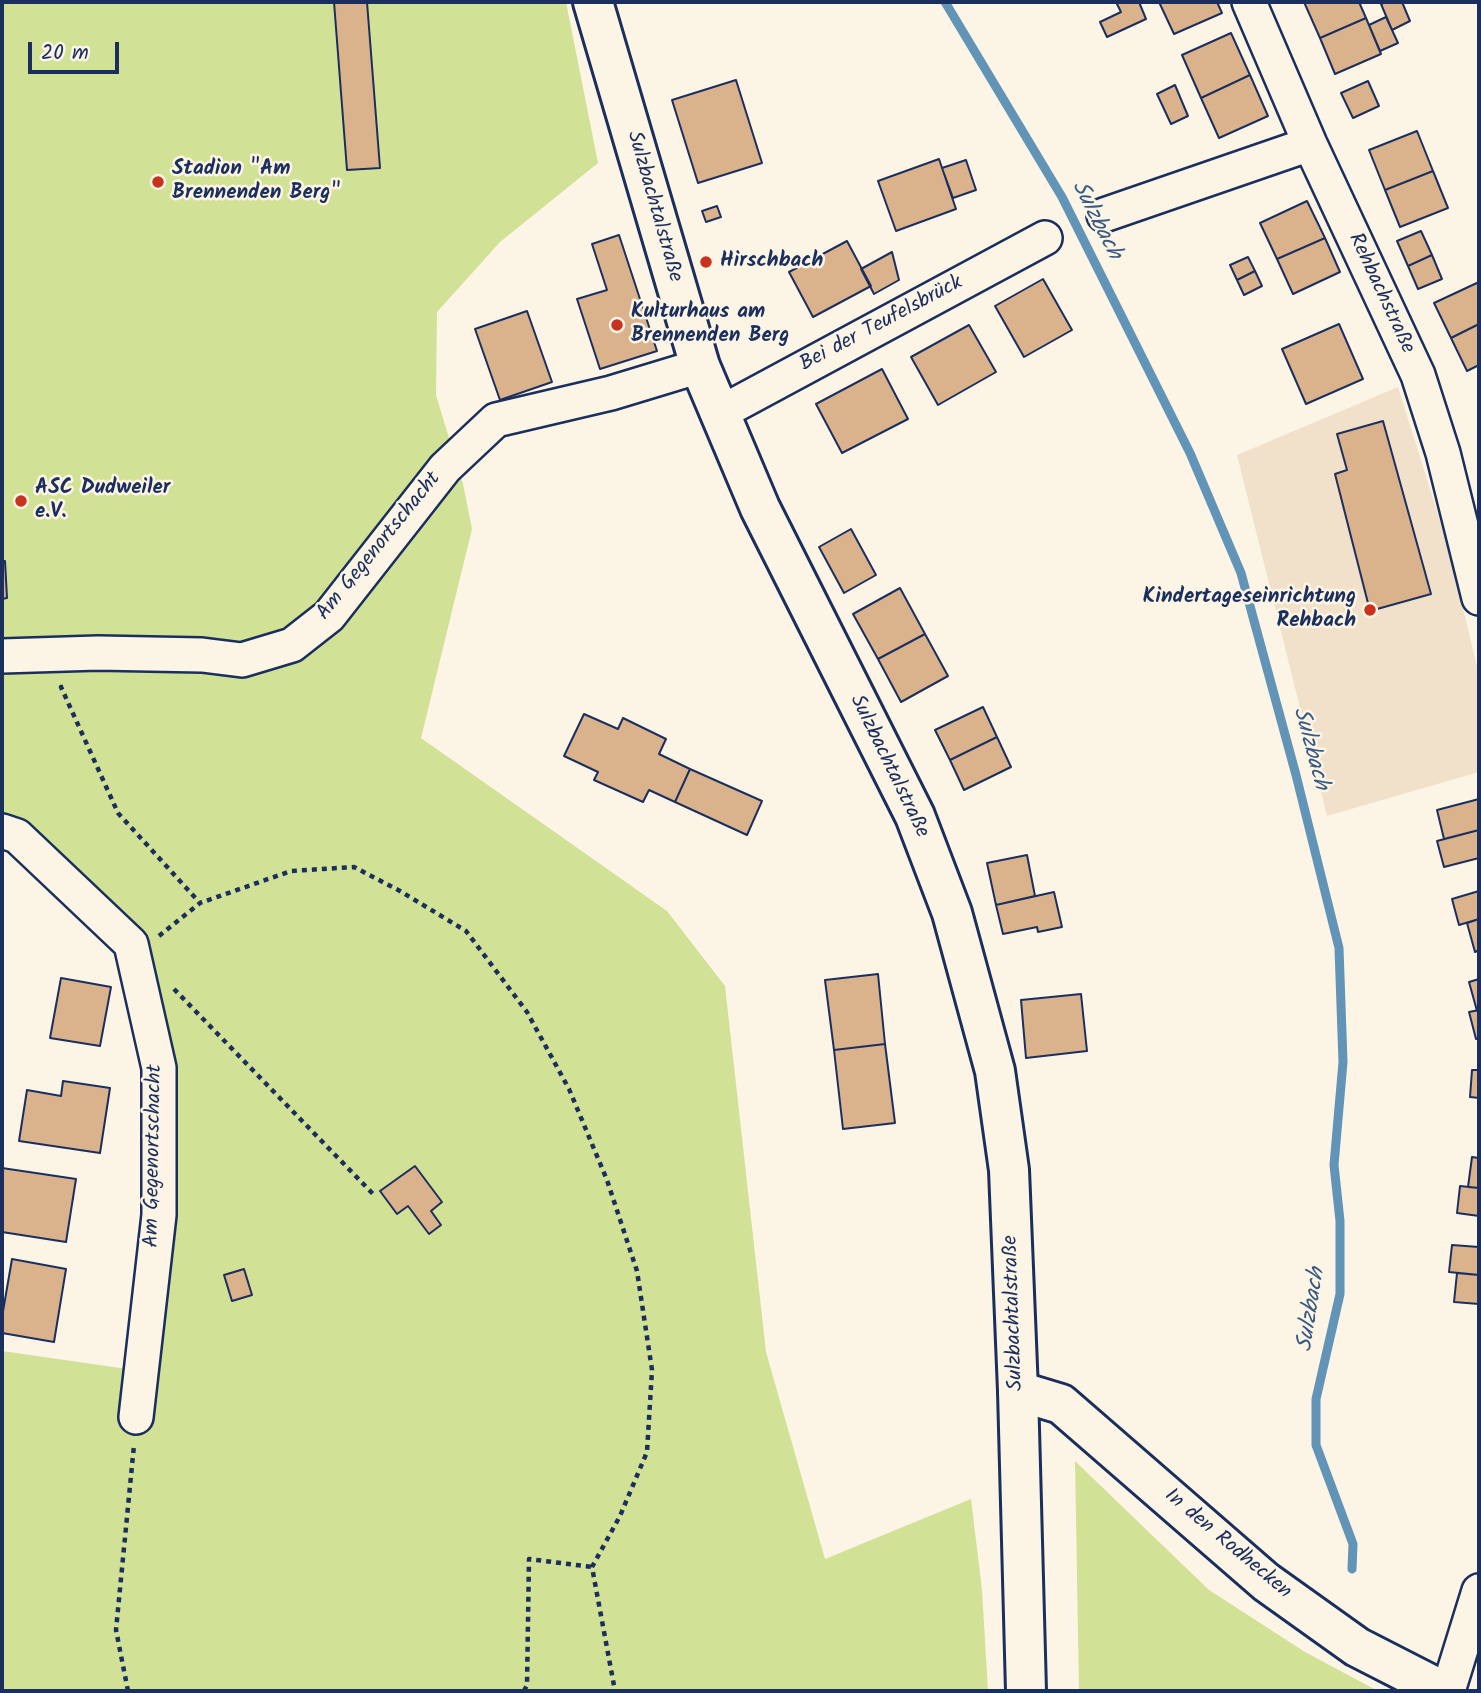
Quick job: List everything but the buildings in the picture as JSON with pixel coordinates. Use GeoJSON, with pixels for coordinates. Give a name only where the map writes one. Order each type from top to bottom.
{"type":"FeatureCollection","features":[{"type":"Feature","properties":{"kind":"main road","name":"Sulzbachtalstraße"},"geometry":{"type":"LineString","coordinates":[[593,2],[700,366],[760,508],[915,817],[953,913],[997,1083],[1009,1170],[1026,1691]]}},
{"type":"Feature","properties":{"kind":"main road","name":"In den Rodhecken"},"geometry":{"type":"LineString","coordinates":[[1018,1391],[1061,1404],[1266,1582],[1357,1647],[1446,1691]]}},
{"type":"Feature","properties":{"kind":"street","name":"Rehbachstraße"},"geometry":{"type":"LineString","coordinates":[[1249,2],[1310,144],[1418,375],[1443,453],[1479,598]]}},
{"type":"Feature","properties":{"kind":"street"},"geometry":{"type":"LineString","coordinates":[[1104,215],[1310,144]]}},
{"type":"Feature","properties":{"kind":"street","name":"Bei der Teufelsbrück"},"geometry":{"type":"LineString","coordinates":[[720,413],[1045,238]]}},
{"type":"Feature","properties":{"kind":"street","name":"Am Gegenortschacht"},"geometry":{"type":"LineString","coordinates":[[2,656],[111,653],[202,655],[242,660],[292,645],[329,616],[445,468],[496,420],[611,393],[700,366]]}},
{"type":"Feature","properties":{"kind":"street"},"geometry":{"type":"LineString","coordinates":[[2,831],[17,836],[131,944]]}},
{"type":"Feature","properties":{"kind":"street","name":"Am Gegenortschacht"},"geometry":{"type":"LineString","coordinates":[[131,944],[159,1068],[159,1215],[136,1417]]}},
{"type":"Feature","properties":{"kind":"street"},"geometry":{"type":"LineString","coordinates":[[1446,1691],[1479,1591]]}},
{"type":"Feature","properties":{"kind":"path"},"geometry":{"type":"LineString","coordinates":[[74,687],[61,687],[118,813],[200,902]]}},
{"type":"Feature","properties":{"kind":"path"},"geometry":{"type":"LineString","coordinates":[[131,944],[156,939],[200,902],[291,871],[354,867],[466,931],[527,1012],[569,1089],[607,1180],[638,1270],[652,1370],[647,1452],[620,1516],[592,1567],[615,1691]]}},
{"type":"Feature","properties":{"kind":"path"},"geometry":{"type":"LineString","coordinates":[[168,983],[376,1197]]}},
{"type":"Feature","properties":{"kind":"path"},"geometry":{"type":"LineString","coordinates":[[128,1691],[116,1630],[136,1417]]}},
{"type":"Feature","properties":{"kind":"path"},"geometry":{"type":"LineString","coordinates":[[524,1691],[527,1685],[529,1559],[592,1567]]}},
{"type":"Feature","properties":{"kind":"shaded area","name":"Kindertageseinrichtung Rehbach"},"geometry":{"type":"Polygon","coordinates":[[[1398,387],[1448,546],[1479,675],[1479,772],[1327,816],[1237,455],[1398,387]]]}},
{"type":"Feature","properties":{"kind":"green space"},"geometry":{"type":"Polygon","coordinates":[[[2,2],[566,2],[598,163],[500,242],[437,312],[436,395],[463,484],[472,529],[421,738],[667,911],[725,986],[766,1352],[825,1559],[971,1499],[982,1590],[988,1691],[2,1691],[2,1351],[141,1371],[159,1215],[130,944],[2,831],[2,2]]]}},
{"type":"Feature","properties":{"kind":"green space"},"geometry":{"type":"Polygon","coordinates":[[[1075,1461],[1209,1590],[1305,1652],[1378,1691],[1079,1691],[1075,1461]]]}},
{"type":"Feature","properties":{"kind":"waterway","name":"Sulzbach"},"geometry":{"type":"LineString","coordinates":[[945,2],[1062,197],[1190,453],[1241,573],[1296,775],[1339,948],[1343,1062],[1334,1165],[1340,1221],[1340,1294],[1316,1399],[1316,1445],[1353,1544],[1352,1569]]}},
{"type":"Feature","properties":{"kind":"place","name":"Stadion \"Am Brennenden Berg\""},"geometry":{"type":"Point","coordinates":[158,182]}},
{"type":"Feature","properties":{"kind":"place","name":"Hirschbach"},"geometry":{"type":"Point","coordinates":[706,262]}},
{"type":"Feature","properties":{"kind":"place","name":"Kulturhaus am Brennenden Berg"},"geometry":{"type":"Point","coordinates":[617,325]}},
{"type":"Feature","properties":{"kind":"place","name":"ASC Dudweiler e.V."},"geometry":{"type":"Point","coordinates":[21,501]}},
{"type":"Feature","properties":{"kind":"place","name":"Kindertageseinrichtung Rehbach"},"geometry":{"type":"Point","coordinates":[1370,610]}}]}
